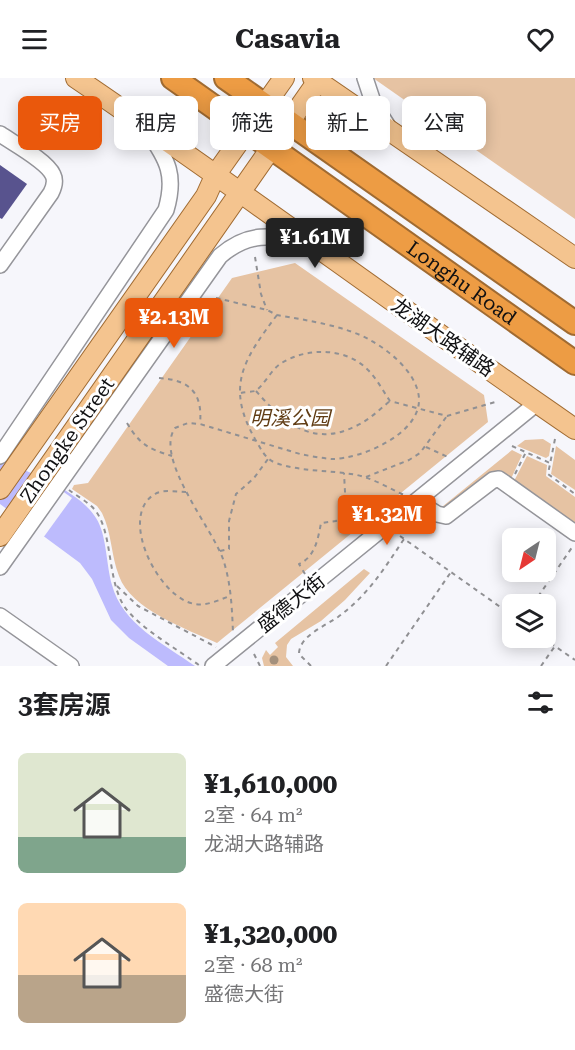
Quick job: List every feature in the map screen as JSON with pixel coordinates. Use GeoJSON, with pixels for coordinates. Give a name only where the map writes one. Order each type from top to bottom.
{"type":"FeatureCollection","features":[{"type":"Feature","properties":{"kind":"highway","name":"Longhu Road"},"geometry":{"type":"LineString","coordinates":[[173,78],[210,104]]}},
{"type":"Feature","properties":{"kind":"highway","name":"Longhu Road"},"geometry":{"type":"LineString","coordinates":[[226,78],[252,96]]}},
{"type":"Feature","properties":{"kind":"highway","name":"Longhu Road"},"geometry":{"type":"LineString","coordinates":[[294,126],[575,323]]}},
{"type":"Feature","properties":{"kind":"highway","name":"Longhu Road"},"geometry":{"type":"LineString","coordinates":[[275,150],[575,363]]}},
{"type":"Feature","properties":{"kind":"main road","name":"龙湖大路辅路"},"geometry":{"type":"LineString","coordinates":[[76,78],[114,104]]}},
{"type":"Feature","properties":{"kind":"main road","name":"Zhongke Street"},"geometry":{"type":"LineString","coordinates":[[271,96],[284,78]]}},
{"type":"Feature","properties":{"kind":"main road","name":"Zhongke Street"},"geometry":{"type":"LineString","coordinates":[[294,114],[317,79]]}},
{"type":"Feature","properties":{"kind":"main road"},"geometry":{"type":"LineString","coordinates":[[317,79],[575,258]]}},
{"type":"Feature","properties":{"kind":"main road","name":"龙湖大路辅路"},"geometry":{"type":"LineString","coordinates":[[181,150],[575,429]]}},
{"type":"Feature","properties":{"kind":"main road","name":"Zhongke Street"},"geometry":{"type":"LineString","coordinates":[[0,489],[8,456],[206,196],[216,174],[233,150]]}},
{"type":"Feature","properties":{"kind":"main road","name":"Zhongke Street"},"geometry":{"type":"LineString","coordinates":[[0,536],[20,523],[56,484],[240,191],[269,150]]}},
{"type":"Feature","properties":{"kind":"street"},"geometry":{"type":"LineString","coordinates":[[365,78],[374,105],[392,133]]}},
{"type":"Feature","properties":{"kind":"street"},"geometry":{"type":"LineString","coordinates":[[0,134],[46,166],[54,176],[55,183],[51,193],[0,265]]}},
{"type":"Feature","properties":{"kind":"street"},"geometry":{"type":"LineString","coordinates":[[8,456],[166,210],[171,178],[168,164],[161,150]]}},
{"type":"Feature","properties":{"kind":"street"},"geometry":{"type":"LineString","coordinates":[[56,484],[220,256],[237,243],[260,236],[273,236],[310,243]]}},
{"type":"Feature","properties":{"kind":"street","name":"盛德大街"},"geometry":{"type":"LineString","coordinates":[[214,664],[410,498],[537,403]]}},
{"type":"Feature","properties":{"kind":"street"},"geometry":{"type":"LineString","coordinates":[[410,498],[437,514],[446,516],[493,480],[499,479],[575,533]]}},
{"type":"Feature","properties":{"kind":"street"},"geometry":{"type":"LineString","coordinates":[[0,567],[20,523]]}},
{"type":"Feature","properties":{"kind":"street"},"geometry":{"type":"LineString","coordinates":[[0,616],[71,666]]}},
{"type":"Feature","properties":{"kind":"path"},"geometry":{"type":"LineString","coordinates":[[255,257],[261,294],[267,310]]}},
{"type":"Feature","properties":{"kind":"path"},"geometry":{"type":"LineString","coordinates":[[216,298],[267,310],[277,315],[357,333],[398,360],[409,374],[419,399],[410,422],[396,436],[381,446],[355,455],[332,459],[316,457],[200,424],[188,423],[175,428],[169,439],[179,480],[220,551],[227,573],[233,633]]}},
{"type":"Feature","properties":{"kind":"path"},"geometry":{"type":"LineString","coordinates":[[277,315],[254,346],[241,373],[241,393],[246,420],[268,459],[285,465],[366,477],[410,498]]}},
{"type":"Feature","properties":{"kind":"path"},"geometry":{"type":"LineString","coordinates":[[241,393],[256,390],[270,372],[279,364],[292,358],[308,353],[332,353],[345,356],[368,370],[390,401],[447,416],[495,402]]}},
{"type":"Feature","properties":{"kind":"path"},"geometry":{"type":"LineString","coordinates":[[159,378],[178,380],[193,391],[200,406],[200,424]]}},
{"type":"Feature","properties":{"kind":"path"},"geometry":{"type":"LineString","coordinates":[[256,390],[288,423],[299,429],[328,434],[355,427],[390,401]]}},
{"type":"Feature","properties":{"kind":"path"},"geometry":{"type":"LineString","coordinates":[[366,477],[409,460],[426,447],[447,416]]}},
{"type":"Feature","properties":{"kind":"path"},"geometry":{"type":"LineString","coordinates":[[127,423],[141,443],[172,456]]}},
{"type":"Feature","properties":{"kind":"path"},"geometry":{"type":"LineString","coordinates":[[555,439],[548,474],[575,494]]}},
{"type":"Feature","properties":{"kind":"path"},"geometry":{"type":"LineString","coordinates":[[512,446],[550,463]]}},
{"type":"Feature","properties":{"kind":"path"},"geometry":{"type":"LineString","coordinates":[[426,447],[450,458]]}},
{"type":"Feature","properties":{"kind":"path"},"geometry":{"type":"LineString","coordinates":[[509,486],[526,452]]}},
{"type":"Feature","properties":{"kind":"path"},"geometry":{"type":"LineString","coordinates":[[220,551],[229,549],[229,521],[236,494],[254,478],[268,459]]}},
{"type":"Feature","properties":{"kind":"path"},"geometry":{"type":"LineString","coordinates":[[306,574],[299,564],[306,561],[316,546],[321,523],[336,520],[346,511],[344,473]]}},
{"type":"Feature","properties":{"kind":"path"},"geometry":{"type":"LineString","coordinates":[[56,484],[92,506],[99,517],[115,584],[125,608],[200,666]]}},
{"type":"Feature","properties":{"kind":"path"},"geometry":{"type":"LineString","coordinates":[[186,492],[160,492],[146,503],[140,533],[148,558],[161,580],[178,598],[202,605],[230,596]]}},
{"type":"Feature","properties":{"kind":"path"},"geometry":{"type":"LineString","coordinates":[[400,536],[502,608]]}},
{"type":"Feature","properties":{"kind":"path"},"geometry":{"type":"LineString","coordinates":[[310,666],[299,654],[303,644],[366,594],[404,539]]}},
{"type":"Feature","properties":{"kind":"path"},"geometry":{"type":"LineString","coordinates":[[540,594],[575,544]]}},
{"type":"Feature","properties":{"kind":"path"},"geometry":{"type":"LineString","coordinates":[[386,666],[451,572]]}},
{"type":"Feature","properties":{"kind":"path"},"geometry":{"type":"LineString","coordinates":[[115,584],[138,606],[216,647]]}},
{"type":"Feature","properties":{"kind":"path"},"geometry":{"type":"LineString","coordinates":[[556,647],[575,660]]}},
{"type":"Feature","properties":{"kind":"path"},"geometry":{"type":"LineString","coordinates":[[541,666],[554,648]]}},
{"type":"Feature","properties":{"kind":"path"},"geometry":{"type":"LineString","coordinates":[[254,654],[260,666]]}},
{"type":"Feature","properties":{"kind":"green space"},"geometry":{"type":"Polygon","coordinates":[[[373,78],[575,78],[575,219],[476,150],[486,150],[486,96],[402,96],[402,98],[373,78]]]}},
{"type":"Feature","properties":{"kind":"green space","name":"明溪公园"},"geometry":{"type":"Polygon","coordinates":[[[295,263],[484,395],[488,422],[217,643],[161,617],[135,599],[125,588],[119,576],[108,528],[102,513],[97,506],[72,489],[74,485],[88,483],[232,278],[295,263]]]}},
{"type":"Feature","properties":{"kind":"green space"},"geometry":{"type":"Polygon","coordinates":[[[543,439],[551,444],[549,456],[546,458],[517,446],[525,440],[543,439]]]}},
{"type":"Feature","properties":{"kind":"green space"},"geometry":{"type":"Polygon","coordinates":[[[556,446],[575,460],[575,490],[551,474],[556,446]]]}},
{"type":"Feature","properties":{"kind":"green space"},"geometry":{"type":"Polygon","coordinates":[[[512,450],[522,455],[510,481],[498,473],[451,510],[437,511],[512,450]]]}},
{"type":"Feature","properties":{"kind":"green space"},"geometry":{"type":"Polygon","coordinates":[[[527,456],[547,465],[546,476],[575,497],[575,526],[513,483],[527,456]]]}},
{"type":"Feature","properties":{"kind":"green space"},"geometry":{"type":"Polygon","coordinates":[[[364,569],[370,573],[345,600],[321,621],[291,639],[287,645],[286,657],[293,666],[264,666],[262,658],[266,650],[270,655],[278,647],[275,643],[364,569]]]}},
{"type":"Feature","properties":{"kind":"water"},"geometry":{"type":"Polygon","coordinates":[[[0,459],[52,483],[88,508],[100,525],[112,585],[125,611],[146,632],[195,666],[168,666],[129,638],[111,620],[92,579],[80,563],[0,504],[0,459]]]}},
{"type":"Feature","properties":{"kind":"pier"},"geometry":{"type":"Polygon","coordinates":[[[54,485],[72,498],[43,538],[25,525],[54,485]]]}},
{"type":"Feature","properties":{"kind":"building"},"geometry":{"type":"Polygon","coordinates":[[[0,165],[27,184],[2,219],[0,218],[0,165]]]}}]}
